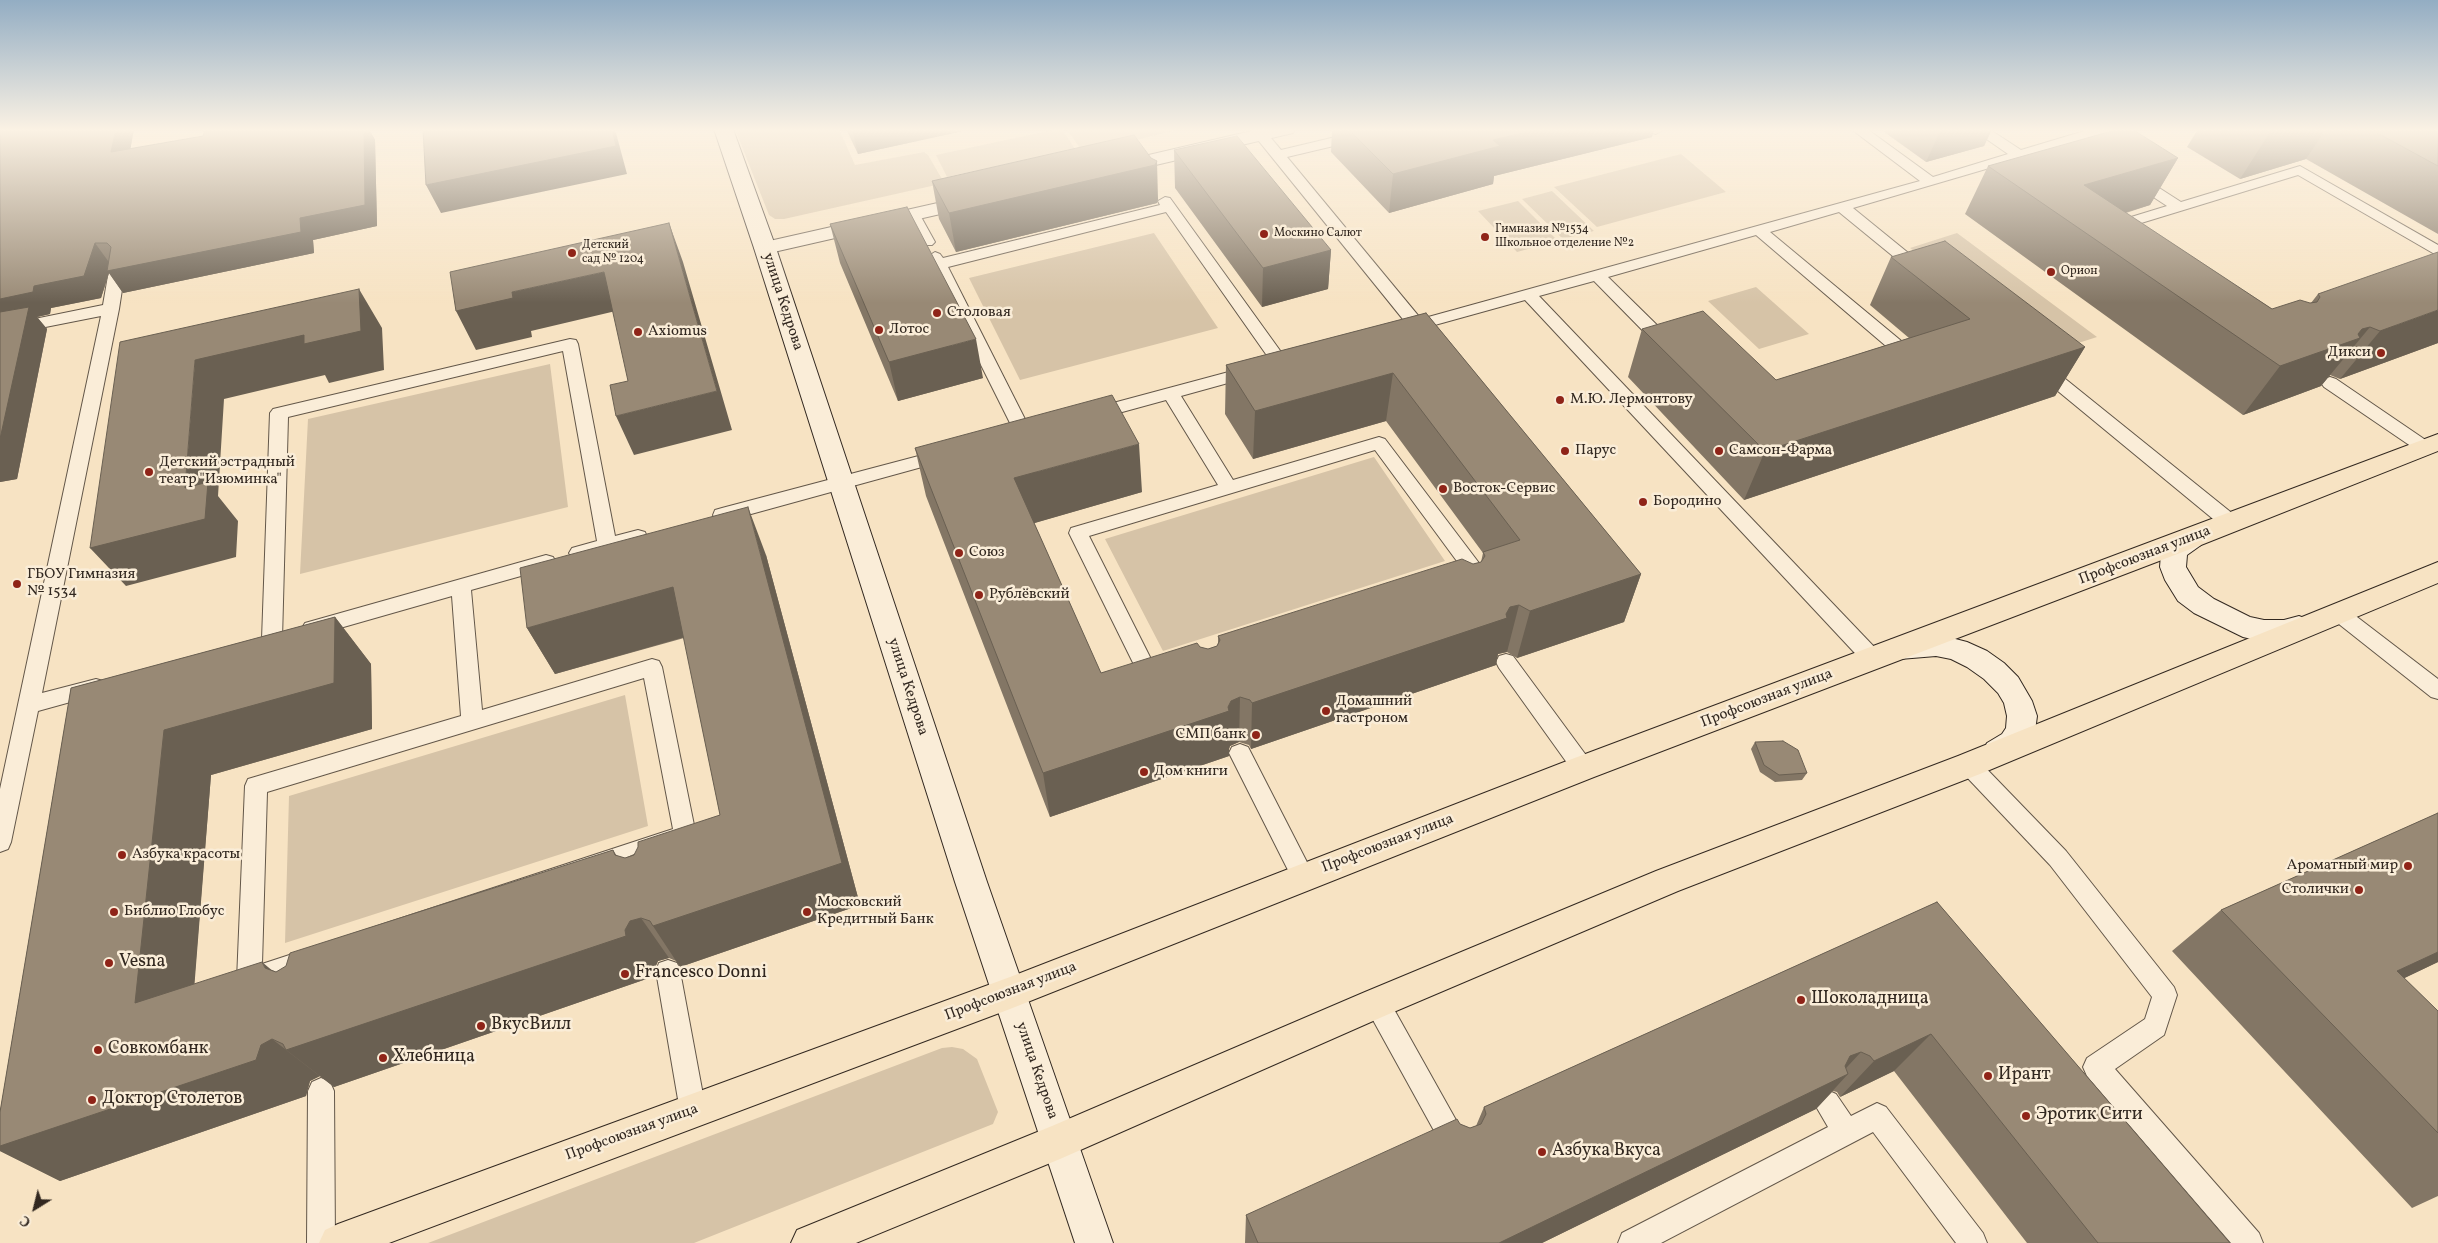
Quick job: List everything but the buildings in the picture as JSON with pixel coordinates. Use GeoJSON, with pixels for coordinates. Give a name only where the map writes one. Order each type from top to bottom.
{"type":"FeatureCollection","features":[{"type":"Feature","properties":{"kind":"main road","name":"Профсоюзная улица"},"geometry":{"type":"LineString","coordinates":[[338,1243],[1010,993],[1583,768],[2192,538],[2431,445]]}},
{"type":"Feature","properties":{"kind":"main road"},"geometry":{"type":"LineString","coordinates":[[810,1243],[1060,1142],[1377,1003],[1667,881],[1969,765],[2299,627],[2438,572]]}},
{"type":"Feature","properties":{"kind":"street","name":"улица Кедрова"},"geometry":{"type":"LineString","coordinates":[[743,187],[1094,1243]]}},
{"type":"Feature","properties":{"kind":"street"},"geometry":{"type":"LineString","coordinates":[[765,248],[995,196]]}},
{"type":"Feature","properties":{"kind":"street"},"geometry":{"type":"LineString","coordinates":[[2192,538],[2180,545],[2174,554],[2174,566],[2178,580],[2188,594],[2204,606],[2243,626],[2284,631],[2299,627]]}},
{"type":"Feature","properties":{"kind":"street"},"geometry":{"type":"LineString","coordinates":[[1900,648],[1917,645],[1936,645],[1957,650],[1977,659],[1994,671],[2008,685],[2018,700],[2022,716],[2020,730],[2012,743],[1998,752]]}},
{"type":"Feature","properties":{"kind":"lane"},"geometry":{"type":"LineString","coordinates":[[1304,187],[1417,325]]}},
{"type":"Feature","properties":{"kind":"lane"},"geometry":{"type":"LineString","coordinates":[[1390,332],[1913,187]]}},
{"type":"Feature","properties":{"kind":"lane"},"geometry":{"type":"LineString","coordinates":[[2148,187],[2179,207]]}},
{"type":"Feature","properties":{"kind":"lane"},"geometry":{"type":"LineString","coordinates":[[2121,240],[2105,229],[2244,187]]}},
{"type":"Feature","properties":{"kind":"lane"},"geometry":{"type":"LineString","coordinates":[[2329,187],[2438,251]]}},
{"type":"Feature","properties":{"kind":"lane"},"geometry":{"type":"LineString","coordinates":[[933,254],[1167,204],[1281,362]]}},
{"type":"Feature","properties":{"kind":"lane"},"geometry":{"type":"LineString","coordinates":[[1842,207],[1933,281]]}},
{"type":"Feature","properties":{"kind":"lane"},"geometry":{"type":"LineString","coordinates":[[913,215],[1023,433]]}},
{"type":"Feature","properties":{"kind":"lane"},"geometry":{"type":"LineString","coordinates":[[1759,230],[1910,358],[1892,364]]}},
{"type":"Feature","properties":{"kind":"lane"},"geometry":{"type":"LineString","coordinates":[[0,842],[111,309],[117,270]]}},
{"type":"Feature","properties":{"kind":"lane"},"geometry":{"type":"LineString","coordinates":[[1597,274],[1656,334],[1688,346]]}},
{"type":"Feature","properties":{"kind":"lane"},"geometry":{"type":"LineString","coordinates":[[1528,294],[1872,659]]}},
{"type":"Feature","properties":{"kind":"lane"},"geometry":{"type":"LineString","coordinates":[[0,331],[111,309]]}},
{"type":"Feature","properties":{"kind":"lane"},"geometry":{"type":"LineString","coordinates":[[607,544],[570,344],[279,413],[263,642],[654,532]]}},
{"type":"Feature","properties":{"kind":"lane"},"geometry":{"type":"LineString","coordinates":[[1078,418],[1299,358]]}},
{"type":"Feature","properties":{"kind":"lane"},"geometry":{"type":"LineString","coordinates":[[2032,360],[2231,523]]}},
{"type":"Feature","properties":{"kind":"lane"},"geometry":{"type":"LineString","coordinates":[[2330,383],[2431,445]]}},
{"type":"Feature","properties":{"kind":"lane"},"geometry":{"type":"LineString","coordinates":[[1171,393],[1229,488]]}},
{"type":"Feature","properties":{"kind":"lane"},"geometry":{"type":"LineString","coordinates":[[1004,438],[1041,428]]}},
{"type":"Feature","properties":{"kind":"lane"},"geometry":{"type":"LineString","coordinates":[[1177,665],[1149,674],[1078,533],[1379,443],[1472,567],[1444,582]]}},
{"type":"Feature","properties":{"kind":"lane"},"geometry":{"type":"LineString","coordinates":[[701,520],[841,484],[958,451]]}},
{"type":"Feature","properties":{"kind":"lane"},"geometry":{"type":"LineString","coordinates":[[461,586],[472,721]]}},
{"type":"Feature","properties":{"kind":"lane"},"geometry":{"type":"LineString","coordinates":[[2337,612],[2438,691]]}},
{"type":"Feature","properties":{"kind":"lane"},"geometry":{"type":"LineString","coordinates":[[1506,662],[1583,768]]}},
{"type":"Feature","properties":{"kind":"lane"},"geometry":{"type":"LineString","coordinates":[[652,667],[685,835],[249,980],[256,786],[472,721],[652,667]]}},
{"type":"Feature","properties":{"kind":"lane"},"geometry":{"type":"LineString","coordinates":[[27,706],[115,682]]}},
{"type":"Feature","properties":{"kind":"lane"},"geometry":{"type":"LineString","coordinates":[[1240,753],[1303,877]]}},
{"type":"Feature","properties":{"kind":"lane"},"geometry":{"type":"LineString","coordinates":[[1969,765],[2058,858],[2165,995],[2155,1027],[2096,1068],[2249,1243]]}},
{"type":"Feature","properties":{"kind":"lane"},"geometry":{"type":"LineString","coordinates":[[642,850],[648,873]]}},
{"type":"Feature","properties":{"kind":"lane"},"geometry":{"type":"LineString","coordinates":[[318,957],[320,981]]}},
{"type":"Feature","properties":{"kind":"lane"},"geometry":{"type":"LineString","coordinates":[[668,971],[693,1111]]}},
{"type":"Feature","properties":{"kind":"lane"},"geometry":{"type":"LineString","coordinates":[[1377,1003],[1457,1148]]}},
{"type":"Feature","properties":{"kind":"lane"},"geometry":{"type":"LineString","coordinates":[[321,1243],[322,1091]]}},
{"type":"Feature","properties":{"kind":"lane"},"geometry":{"type":"LineString","coordinates":[[1827,1104],[1846,1132]]}},
{"type":"Feature","properties":{"kind":"lane"},"geometry":{"type":"LineString","coordinates":[[1632,1243],[1878,1116],[1973,1243]]}},
{"type":"Feature","properties":{"kind":"shaded area"},"geometry":{"type":"Polygon","coordinates":[[[758,187],[927,187],[784,219],[775,219],[769,215],[758,187]]]}},
{"type":"Feature","properties":{"kind":"shaded area"},"geometry":{"type":"Polygon","coordinates":[[[1554,187],[1720,187],[1726,192],[1597,227],[1554,187]]]}},
{"type":"Feature","properties":{"kind":"shaded area"},"geometry":{"type":"Polygon","coordinates":[[[1552,191],[1594,231],[1563,239],[1522,199],[1552,191]]]}},
{"type":"Feature","properties":{"kind":"shaded area"},"geometry":{"type":"Polygon","coordinates":[[[1518,201],[1558,241],[1517,252],[1478,211],[1518,201]]]}},
{"type":"Feature","properties":{"kind":"shaded area"},"geometry":{"type":"Polygon","coordinates":[[[1154,233],[1218,328],[1020,380],[969,278],[1154,233]]]}},
{"type":"Feature","properties":{"kind":"shaded area"},"geometry":{"type":"Polygon","coordinates":[[[1957,233],[2097,337],[2047,353],[1910,248],[1957,233]]]}},
{"type":"Feature","properties":{"kind":"shaded area"},"geometry":{"type":"Polygon","coordinates":[[[1756,287],[1809,334],[1759,349],[1708,301],[1756,287]]]}},
{"type":"Feature","properties":{"kind":"shaded area"},"geometry":{"type":"Polygon","coordinates":[[[550,364],[568,507],[300,574],[308,419],[550,364]]]}},
{"type":"Feature","properties":{"kind":"shaded area"},"geometry":{"type":"Polygon","coordinates":[[[1374,457],[1445,561],[1163,651],[1105,539],[1374,457]]]}},
{"type":"Feature","properties":{"kind":"shaded area"},"geometry":{"type":"Polygon","coordinates":[[[625,695],[648,826],[285,943],[289,796],[625,695]]]}},
{"type":"Feature","properties":{"kind":"shaded area"},"geometry":{"type":"Polygon","coordinates":[[[942,1048],[963,1049],[977,1059],[998,1112],[993,1124],[694,1243],[428,1243],[942,1048]]]}},
{"type":"Feature","properties":{"kind":"place","name":"Москино Салют"},"geometry":{"type":"Point","coordinates":[1264,234]}},
{"type":"Feature","properties":{"kind":"place","name":"Гимназия №1534 Школьное отделение №2"},"geometry":{"type":"Point","coordinates":[1485,237]}},
{"type":"Feature","properties":{"kind":"place","name":"Детский сад № 1204"},"geometry":{"type":"Point","coordinates":[572,253]}},
{"type":"Feature","properties":{"kind":"place","name":"Орион"},"geometry":{"type":"Point","coordinates":[2051,272]}},
{"type":"Feature","properties":{"kind":"place","name":"Столовая"},"geometry":{"type":"Point","coordinates":[937,313]}},
{"type":"Feature","properties":{"kind":"place","name":"Лотос"},"geometry":{"type":"Point","coordinates":[879,330]}},
{"type":"Feature","properties":{"kind":"place","name":"Axiomus"},"geometry":{"type":"Point","coordinates":[638,332]}},
{"type":"Feature","properties":{"kind":"place","name":"Дикси"},"geometry":{"type":"Point","coordinates":[2381,353]}},
{"type":"Feature","properties":{"kind":"place","name":"М.Ю. Лермонтову"},"geometry":{"type":"Point","coordinates":[1560,400]}},
{"type":"Feature","properties":{"kind":"place","name":"Парус"},"geometry":{"type":"Point","coordinates":[1565,451]}},
{"type":"Feature","properties":{"kind":"place","name":"Самсон-Фарма"},"geometry":{"type":"Point","coordinates":[1719,451]}},
{"type":"Feature","properties":{"kind":"place","name":"Детский эстрадный театр \"Изюминка\""},"geometry":{"type":"Point","coordinates":[149,472]}},
{"type":"Feature","properties":{"kind":"place","name":"Восток-Сервис"},"geometry":{"type":"Point","coordinates":[1443,489]}},
{"type":"Feature","properties":{"kind":"place","name":"Бородино"},"geometry":{"type":"Point","coordinates":[1643,502]}},
{"type":"Feature","properties":{"kind":"place","name":"Союз"},"geometry":{"type":"Point","coordinates":[959,553]}},
{"type":"Feature","properties":{"kind":"place","name":"ГБОУ Гимназия № 1534"},"geometry":{"type":"Point","coordinates":[17,584]}},
{"type":"Feature","properties":{"kind":"place","name":"Рублёвский"},"geometry":{"type":"Point","coordinates":[979,595]}},
{"type":"Feature","properties":{"kind":"place","name":"Домашний гастроном"},"geometry":{"type":"Point","coordinates":[1326,711]}},
{"type":"Feature","properties":{"kind":"place","name":"СМП банк"},"geometry":{"type":"Point","coordinates":[1256,735]}},
{"type":"Feature","properties":{"kind":"place","name":"Дом книги"},"geometry":{"type":"Point","coordinates":[1144,772]}},
{"type":"Feature","properties":{"kind":"place","name":"Азбука красоты"},"geometry":{"type":"Point","coordinates":[122,855]}},
{"type":"Feature","properties":{"kind":"place","name":"Ароматный мир"},"geometry":{"type":"Point","coordinates":[2408,866]}},
{"type":"Feature","properties":{"kind":"place","name":"Столички"},"geometry":{"type":"Point","coordinates":[2359,890]}},
{"type":"Feature","properties":{"kind":"place","name":"Библио Глобус"},"geometry":{"type":"Point","coordinates":[114,912]}},
{"type":"Feature","properties":{"kind":"place","name":"Московский Кредитный Банк"},"geometry":{"type":"Point","coordinates":[807,912]}},
{"type":"Feature","properties":{"kind":"place","name":"Vesna"},"geometry":{"type":"Point","coordinates":[109,963]}},
{"type":"Feature","properties":{"kind":"place","name":"Francesco Donni"},"geometry":{"type":"Point","coordinates":[625,974]}},
{"type":"Feature","properties":{"kind":"place","name":"Шоколадница"},"geometry":{"type":"Point","coordinates":[1801,1000]}},
{"type":"Feature","properties":{"kind":"place","name":"ВкусВилл"},"geometry":{"type":"Point","coordinates":[481,1026]}},
{"type":"Feature","properties":{"kind":"place","name":"Совкомбанк"},"geometry":{"type":"Point","coordinates":[98,1050]}},
{"type":"Feature","properties":{"kind":"place","name":"Хлебница"},"geometry":{"type":"Point","coordinates":[383,1058]}},
{"type":"Feature","properties":{"kind":"place","name":"Ирант"},"geometry":{"type":"Point","coordinates":[1988,1076]}},
{"type":"Feature","properties":{"kind":"place","name":"Доктор Столетов"},"geometry":{"type":"Point","coordinates":[92,1100]}},
{"type":"Feature","properties":{"kind":"place","name":"Эротик Сити"},"geometry":{"type":"Point","coordinates":[2026,1116]}},
{"type":"Feature","properties":{"kind":"place","name":"Азбука Вкуса"},"geometry":{"type":"Point","coordinates":[1542,1152]}}]}
